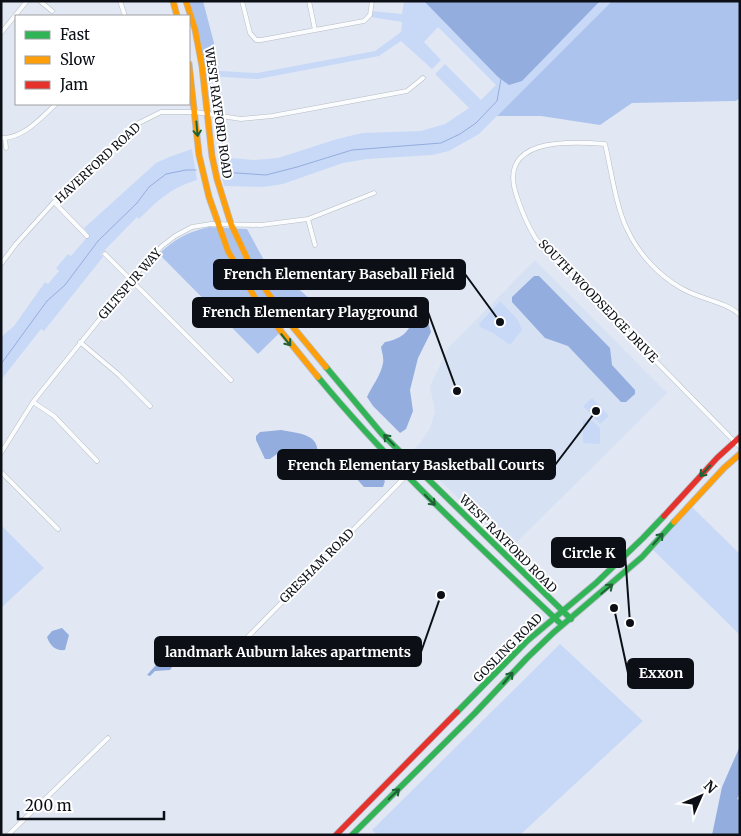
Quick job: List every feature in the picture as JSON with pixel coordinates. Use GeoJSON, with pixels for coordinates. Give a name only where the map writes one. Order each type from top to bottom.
{"type":"FeatureCollection","features":[{"type":"Feature","properties":{"kind":"main road"},"geometry":{"type":"LineString","coordinates":[[173,1],[177,15]]}},
{"type":"Feature","properties":{"kind":"main road","name":"WEST RAYFORD ROAD"},"geometry":{"type":"LineString","coordinates":[[186,1],[195,29],[202,66],[217,179],[231,224],[255,275],[307,346],[382,434],[570,619]]}},
{"type":"Feature","properties":{"kind":"main road","name":"WEST RAYFORD ROAD"},"geometry":{"type":"LineString","coordinates":[[190,72],[203,176],[217,223],[228,251],[258,303],[340,404],[406,476],[562,625]]}},
{"type":"Feature","properties":{"kind":"main road"},"geometry":{"type":"LineString","coordinates":[[297,353],[307,346]]}},
{"type":"Feature","properties":{"kind":"main road","name":"GOSLING ROAD"},"geometry":{"type":"LineString","coordinates":[[336,835],[520,648],[596,583],[636,545],[737,439]]}},
{"type":"Feature","properties":{"kind":"main road","name":"GOSLING ROAD"},"geometry":{"type":"LineString","coordinates":[[352,835],[475,713],[520,664],[562,625],[642,557],[724,468],[740,454]]}},
{"type":"Feature","properties":{"kind":"street"},"geometry":{"type":"LineString","coordinates":[[15,15],[26,1]]}},
{"type":"Feature","properties":{"kind":"street"},"geometry":{"type":"LineString","coordinates":[[40,1],[52,11]]}},
{"type":"Feature","properties":{"kind":"street"},"geometry":{"type":"LineString","coordinates":[[120,1],[125,15]]}},
{"type":"Feature","properties":{"kind":"street"},"geometry":{"type":"LineString","coordinates":[[242,1],[250,33],[256,40],[290,36],[364,21],[370,15],[372,1]]}},
{"type":"Feature","properties":{"kind":"street"},"geometry":{"type":"LineString","coordinates":[[309,1],[315,30]]}},
{"type":"Feature","properties":{"kind":"street"},"geometry":{"type":"LineString","coordinates":[[1,33],[15,15]]}},
{"type":"Feature","properties":{"kind":"street","name":"HAVERFORD ROAD"},"geometry":{"type":"LineString","coordinates":[[1,264],[16,244],[54,202],[137,124],[161,112],[208,113],[242,119],[272,116],[407,91],[423,78]]}},
{"type":"Feature","properties":{"kind":"street"},"geometry":{"type":"LineString","coordinates":[[6,148],[3,138],[22,132],[55,105]]}},
{"type":"Feature","properties":{"kind":"street","name":"SOUTH WOODSEDGE DRIVE"},"geometry":{"type":"LineString","coordinates":[[740,315],[729,307],[699,297],[678,286],[667,279],[647,259],[626,228],[605,144],[585,142],[554,144],[531,150],[520,157],[513,168],[512,174],[515,194],[536,239],[737,439],[740,447]]}},
{"type":"Feature","properties":{"kind":"street","name":"GILTSPUR WAY"},"geometry":{"type":"LineString","coordinates":[[1,453],[33,402],[80,342],[131,280],[162,246],[175,236],[192,228],[217,223],[261,225],[308,219],[374,193]]}},
{"type":"Feature","properties":{"kind":"street"},"geometry":{"type":"LineString","coordinates":[[54,202],[87,236]]}},
{"type":"Feature","properties":{"kind":"street"},"geometry":{"type":"LineString","coordinates":[[308,219],[314,245]]}},
{"type":"Feature","properties":{"kind":"street"},"geometry":{"type":"LineString","coordinates":[[105,254],[231,380]]}},
{"type":"Feature","properties":{"kind":"street"},"geometry":{"type":"LineString","coordinates":[[80,342],[119,375],[150,406]]}},
{"type":"Feature","properties":{"kind":"street"},"geometry":{"type":"LineString","coordinates":[[33,402],[54,416],[97,460]]}},
{"type":"Feature","properties":{"kind":"street"},"geometry":{"type":"LineString","coordinates":[[1,472],[58,529]]}},
{"type":"Feature","properties":{"kind":"street","name":"GRESHAM ROAD"},"geometry":{"type":"LineString","coordinates":[[228,656],[406,476]]}},
{"type":"Feature","properties":{"kind":"street"},"geometry":{"type":"LineString","coordinates":[[8,835],[108,738]]}},
{"type":"Feature","properties":{"kind":"shaded area"},"geometry":{"type":"Polygon","coordinates":[[[189,1],[203,1],[219,71],[205,70],[201,44],[189,1]]]}},
{"type":"Feature","properties":{"kind":"shaded area"},"geometry":{"type":"Polygon","coordinates":[[[404,1],[612,1],[479,134],[449,151],[432,155],[367,159],[343,163],[283,184],[263,187],[224,186],[218,157],[254,160],[278,158],[362,133],[421,131],[445,124],[469,108],[435,74],[445,64],[481,100],[496,85],[438,27],[424,42],[441,60],[432,69],[401,41],[379,56],[258,79],[206,76],[205,70],[257,73],[375,51],[401,32],[402,22],[371,17],[372,11],[402,14],[404,1]]]}},
{"type":"Feature","properties":{"kind":"shaded area"},"geometry":{"type":"Polygon","coordinates":[[[424,1],[600,1],[522,81],[509,85],[498,77],[424,1]]]}},
{"type":"Feature","properties":{"kind":"shaded area"},"geometry":{"type":"Polygon","coordinates":[[[612,1],[740,1],[740,98],[736,101],[632,103],[600,125],[541,116],[497,116],[612,1]]]}},
{"type":"Feature","properties":{"kind":"shaded area"},"geometry":{"type":"Polygon","coordinates":[[[192,149],[197,180],[172,191],[139,219],[137,217],[101,254],[103,257],[44,331],[41,329],[1,380],[1,337],[14,326],[45,282],[48,284],[59,271],[56,268],[68,254],[71,256],[89,235],[84,228],[156,163],[192,149]]]}},
{"type":"Feature","properties":{"kind":"shaded area"},"geometry":{"type":"Polygon","coordinates":[[[209,227],[247,229],[266,264],[270,263],[312,301],[258,354],[159,254],[170,244],[182,237],[209,227]]]}},
{"type":"Feature","properties":{"kind":"shaded area"},"geometry":{"type":"Polygon","coordinates":[[[535,260],[667,393],[510,549],[411,452],[421,442],[430,428],[435,412],[430,386],[449,347],[535,260]]]}},
{"type":"Feature","properties":{"kind":"shaded area"},"geometry":{"type":"Polygon","coordinates":[[[534,276],[539,276],[610,348],[612,365],[635,390],[635,394],[626,402],[621,402],[568,346],[545,338],[512,302],[512,297],[534,276]]]}},
{"type":"Feature","properties":{"kind":"shaded area"},"geometry":{"type":"Polygon","coordinates":[[[500,301],[518,320],[522,330],[510,345],[493,333],[480,327],[479,324],[500,301]]]}},
{"type":"Feature","properties":{"kind":"shaded area"},"geometry":{"type":"Polygon","coordinates":[[[415,313],[429,325],[431,332],[418,358],[410,390],[413,411],[406,429],[400,433],[373,406],[367,397],[382,367],[381,347],[385,342],[397,339],[406,332],[415,313]]]}},
{"type":"Feature","properties":{"kind":"shaded area"},"geometry":{"type":"Polygon","coordinates":[[[592,398],[609,416],[600,424],[583,406],[592,398]]]}},
{"type":"Feature","properties":{"kind":"shaded area"},"geometry":{"type":"Polygon","coordinates":[[[583,420],[593,421],[600,428],[600,444],[583,443],[583,420]]]}},
{"type":"Feature","properties":{"kind":"shaded area"},"geometry":{"type":"Polygon","coordinates":[[[281,430],[311,438],[317,450],[314,461],[310,463],[302,460],[294,451],[281,451],[270,459],[265,459],[256,436],[260,432],[281,430]]]}},
{"type":"Feature","properties":{"kind":"shaded area"},"geometry":{"type":"Polygon","coordinates":[[[363,462],[385,481],[383,487],[364,487],[355,477],[352,470],[356,465],[363,462]]]}},
{"type":"Feature","properties":{"kind":"shaded area"},"geometry":{"type":"Polygon","coordinates":[[[691,506],[740,554],[740,635],[651,548],[691,506]]]}},
{"type":"Feature","properties":{"kind":"shaded area"},"geometry":{"type":"Polygon","coordinates":[[[1,525],[44,568],[1,608],[1,525]]]}},
{"type":"Feature","properties":{"kind":"shaded area"},"geometry":{"type":"Polygon","coordinates":[[[62,628],[69,635],[65,650],[59,650],[50,643],[47,637],[52,631],[62,628]]]}},
{"type":"Feature","properties":{"kind":"shaded area"},"geometry":{"type":"Polygon","coordinates":[[[560,644],[643,721],[520,835],[377,835],[372,830],[560,644]]]}},
{"type":"Feature","properties":{"kind":"shaded area"},"geometry":{"type":"Polygon","coordinates":[[[172,655],[173,666],[170,670],[155,671],[150,676],[147,675],[163,657],[172,655]]]}},
{"type":"Feature","properties":{"kind":"shaded area"},"geometry":{"type":"Polygon","coordinates":[[[740,746],[740,793],[737,799],[740,800],[740,835],[712,835],[722,787],[740,746]]]}},
{"type":"Feature","properties":{"kind":"waterway"},"geometry":{"type":"LineString","coordinates":[[222,172],[266,175],[352,150],[441,143],[460,134],[476,123],[497,101],[501,79]]}},
{"type":"Feature","properties":{"kind":"waterway"},"geometry":{"type":"LineString","coordinates":[[1,364],[47,301],[65,285],[98,241],[137,203],[149,187],[166,174],[196,170]]}},
{"type":"Feature","properties":{"kind":"traffic: fast"},"geometry":{"type":"LineString","coordinates":[[326,367],[382,434],[571,619]]}},
{"type":"Feature","properties":{"kind":"traffic: fast"},"geometry":{"type":"LineString","coordinates":[[318,377],[406,474],[562,625]]}},
{"type":"Feature","properties":{"kind":"traffic: fast"},"geometry":{"type":"LineString","coordinates":[[457,712],[527,641],[596,583],[664,516]]}},
{"type":"Feature","properties":{"kind":"traffic: fast"},"geometry":{"type":"LineString","coordinates":[[352,835],[475,713],[527,658],[553,633],[642,557],[674,522]]}},
{"type":"Feature","properties":{"kind":"traffic: slow"},"geometry":{"type":"LineString","coordinates":[[173,1],[177,15]]}},
{"type":"Feature","properties":{"kind":"traffic: slow"},"geometry":{"type":"LineString","coordinates":[[186,1],[195,29],[202,66],[212,156],[231,224],[255,275],[288,321],[326,367]]}},
{"type":"Feature","properties":{"kind":"traffic: slow"},"geometry":{"type":"LineString","coordinates":[[190,73],[199,155],[209,197],[228,251],[258,303],[318,377]]}},
{"type":"Feature","properties":{"kind":"traffic: slow"},"geometry":{"type":"LineString","coordinates":[[674,522],[724,468],[740,454]]}},
{"type":"Feature","properties":{"kind":"traffic: jam"},"geometry":{"type":"LineString","coordinates":[[664,516],[717,458],[740,437]]}},
{"type":"Feature","properties":{"kind":"traffic: jam"},"geometry":{"type":"LineString","coordinates":[[336,835],[457,712]]}},
{"type":"Feature","properties":{"kind":"place","name":"French Elementary Baseball Field"},"geometry":{"type":"Point","coordinates":[500,322]}},
{"type":"Feature","properties":{"kind":"place","name":"French Elementary Playground"},"geometry":{"type":"Point","coordinates":[457,391]}},
{"type":"Feature","properties":{"kind":"place","name":"French Elementary Basketball Courts"},"geometry":{"type":"Point","coordinates":[596,411]}},
{"type":"Feature","properties":{"kind":"place","name":"landmark Auburn lakes apartments"},"geometry":{"type":"Point","coordinates":[441,595]}},
{"type":"Feature","properties":{"kind":"place","name":"Exxon"},"geometry":{"type":"Point","coordinates":[614,608]}},
{"type":"Feature","properties":{"kind":"place","name":"Circle K"},"geometry":{"type":"Point","coordinates":[630,623]}}]}
